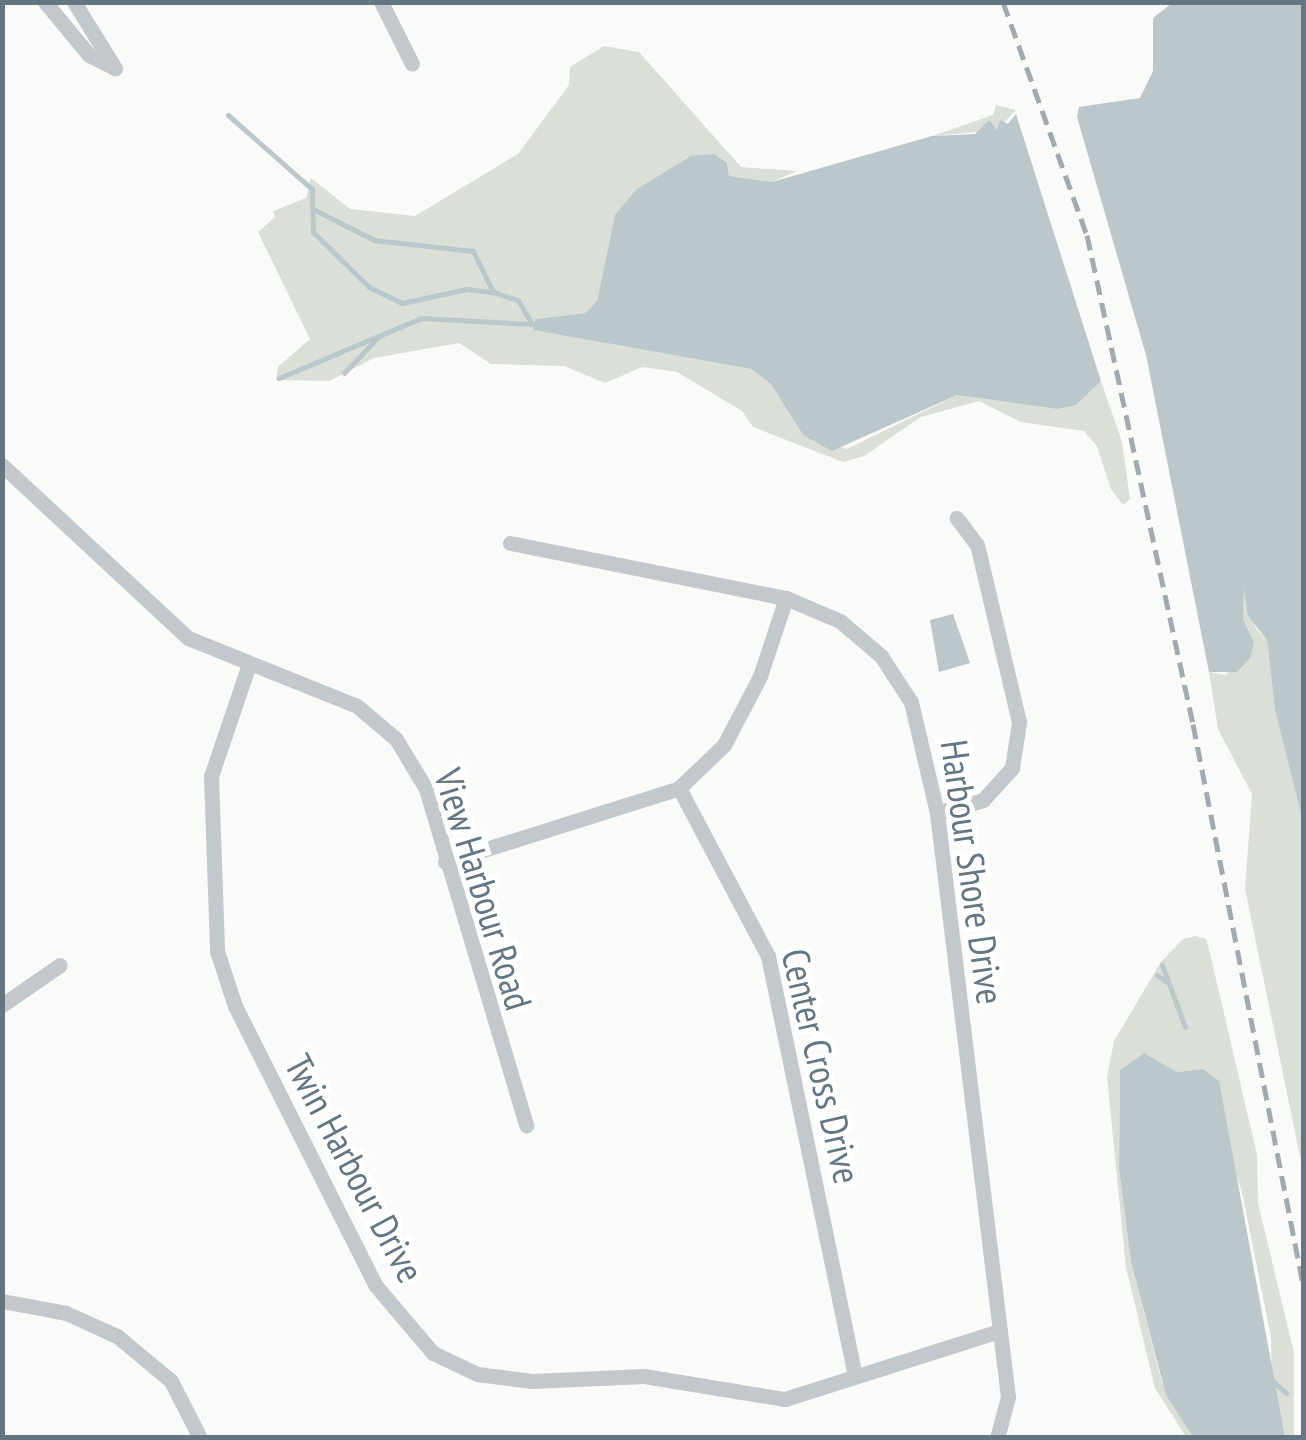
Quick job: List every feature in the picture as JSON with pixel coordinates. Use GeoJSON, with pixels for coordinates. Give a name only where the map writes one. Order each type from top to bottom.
{"type":"FeatureCollection","features":[{"type":"Feature","properties":{"kind":"street"},"geometry":{"type":"LineString","coordinates":[[44,2],[89,56],[115,68],[74,2]]}},
{"type":"Feature","properties":{"kind":"street"},"geometry":{"type":"LineString","coordinates":[[381,2],[412,64]]}},
{"type":"Feature","properties":{"kind":"street","name":"View Harbour Road"},"geometry":{"type":"LineString","coordinates":[[2,465],[188,638],[248,666],[357,706],[396,739],[426,790],[526,1125]]}},
{"type":"Feature","properties":{"kind":"street"},"geometry":{"type":"LineString","coordinates":[[937,813],[983,800],[1012,768],[1018,722],[977,545],[956,518]]}},
{"type":"Feature","properties":{"kind":"street","name":"Harbour Shore Drive"},"geometry":{"type":"LineString","coordinates":[[510,543],[786,598],[840,621],[881,656],[911,702],[937,813],[1008,1396],[998,1438]]}},
{"type":"Feature","properties":{"kind":"street"},"geometry":{"type":"LineString","coordinates":[[445,862],[679,788],[724,745],[760,676],[786,598]]}},
{"type":"Feature","properties":{"kind":"street","name":"Twin Harbour Drive"},"geometry":{"type":"LineString","coordinates":[[248,666],[211,776],[218,951],[235,1006],[376,1286],[402,1323],[434,1353],[478,1374],[532,1381],[644,1376],[786,1400],[1000,1330]]}},
{"type":"Feature","properties":{"kind":"street","name":"Center Cross Drive"},"geometry":{"type":"LineString","coordinates":[[679,788],[768,956],[855,1376]]}},
{"type":"Feature","properties":{"kind":"street"},"geometry":{"type":"LineString","coordinates":[[3,1002],[60,965]]}},
{"type":"Feature","properties":{"kind":"street"},"geometry":{"type":"LineString","coordinates":[[2,1300],[66,1313],[118,1336],[171,1380],[200,1438]]}},
{"type":"Feature","properties":{"kind":"shaded area"},"geometry":{"type":"Polygon","coordinates":[[[1172,3],[1303,3],[1303,822],[1275,710],[1267,640],[1248,616],[1244,589],[1243,619],[1254,642],[1250,658],[1237,672],[1209,672],[1146,355],[1077,117],[1079,107],[1140,98],[1153,71],[1153,18],[1172,3]]]}},
{"type":"Feature","properties":{"kind":"shaded area"},"geometry":{"type":"Polygon","coordinates":[[[604,46],[639,52],[741,167],[797,171],[772,182],[729,176],[727,163],[615,215],[597,301],[585,313],[535,319],[533,330],[751,369],[771,384],[803,435],[847,449],[957,395],[1057,409],[1076,405],[1101,381],[1122,442],[1130,499],[1123,505],[1111,489],[1097,446],[1084,431],[1021,422],[979,401],[921,417],[864,456],[843,462],[753,427],[742,411],[677,372],[642,367],[605,383],[564,366],[491,364],[459,343],[374,358],[329,381],[276,380],[278,367],[310,339],[258,232],[275,217],[273,211],[306,198],[311,178],[350,209],[415,216],[518,154],[569,85],[570,67],[604,46]]]}},
{"type":"Feature","properties":{"kind":"shaded area"},"geometry":{"type":"Polygon","coordinates":[[[996,105],[1016,110],[997,130],[932,136],[993,115],[996,105]]]}},
{"type":"Feature","properties":{"kind":"shaded area"},"geometry":{"type":"Polygon","coordinates":[[[1016,114],[1101,381],[1076,405],[1057,409],[957,395],[832,451],[803,435],[771,384],[751,369],[533,330],[535,319],[585,313],[597,301],[615,215],[637,189],[691,156],[714,154],[727,163],[729,176],[772,182],[932,136],[975,134],[989,120],[997,130],[1000,120],[1008,124],[1016,114]]]}},
{"type":"Feature","properties":{"kind":"shaded area"},"geometry":{"type":"Polygon","coordinates":[[[1244,589],[1255,627],[1267,640],[1275,710],[1303,821],[1303,1171],[1245,889],[1252,794],[1218,729],[1209,672],[1226,675],[1254,642],[1243,619],[1244,589]]]}},
{"type":"Feature","properties":{"kind":"shaded area"},"geometry":{"type":"Polygon","coordinates":[[[953,614],[970,663],[939,672],[930,620],[953,614]]]}},
{"type":"Feature","properties":{"kind":"shaded area"},"geometry":{"type":"Polygon","coordinates":[[[1183,939],[1206,939],[1209,949],[1257,1155],[1258,1203],[1294,1353],[1294,1437],[1285,1437],[1272,1387],[1271,1337],[1242,1192],[1203,1069],[1177,1072],[1144,1053],[1120,1070],[1119,1169],[1131,1262],[1162,1383],[1193,1437],[1186,1437],[1155,1388],[1126,1268],[1107,1077],[1114,1041],[1161,962],[1183,939]]]}},
{"type":"Feature","properties":{"kind":"shaded area"},"geometry":{"type":"Polygon","coordinates":[[[1144,1053],[1177,1072],[1203,1069],[1219,1081],[1285,1437],[1193,1437],[1166,1395],[1131,1262],[1119,1169],[1120,1070],[1144,1053]]]}},
{"type":"Feature","properties":{"kind":"waterway"},"geometry":{"type":"LineString","coordinates":[[228,115],[312,189],[313,232],[369,287],[402,303],[467,289],[493,292],[518,300],[532,324]]}},
{"type":"Feature","properties":{"kind":"waterway"},"geometry":{"type":"LineString","coordinates":[[313,209],[374,240],[473,251],[493,292]]}},
{"type":"Feature","properties":{"kind":"waterway"},"geometry":{"type":"LineString","coordinates":[[279,378],[421,318],[532,324]]}},
{"type":"Feature","properties":{"kind":"waterway"},"geometry":{"type":"LineString","coordinates":[[344,373],[379,336]]}},
{"type":"Feature","properties":{"kind":"waterway"},"geometry":{"type":"LineString","coordinates":[[1162,965],[1185,1027]]}},
{"type":"Feature","properties":{"kind":"waterway"},"geometry":{"type":"LineString","coordinates":[[1157,975],[1167,982]]}},
{"type":"Feature","properties":{"kind":"waterway"},"geometry":{"type":"LineString","coordinates":[[1269,1378],[1286,1393]]}},
{"type":"Feature","properties":{"kind":"railway"},"geometry":{"type":"LineString","coordinates":[[1003,2],[1087,235],[1193,724],[1304,1289]]}}]}
